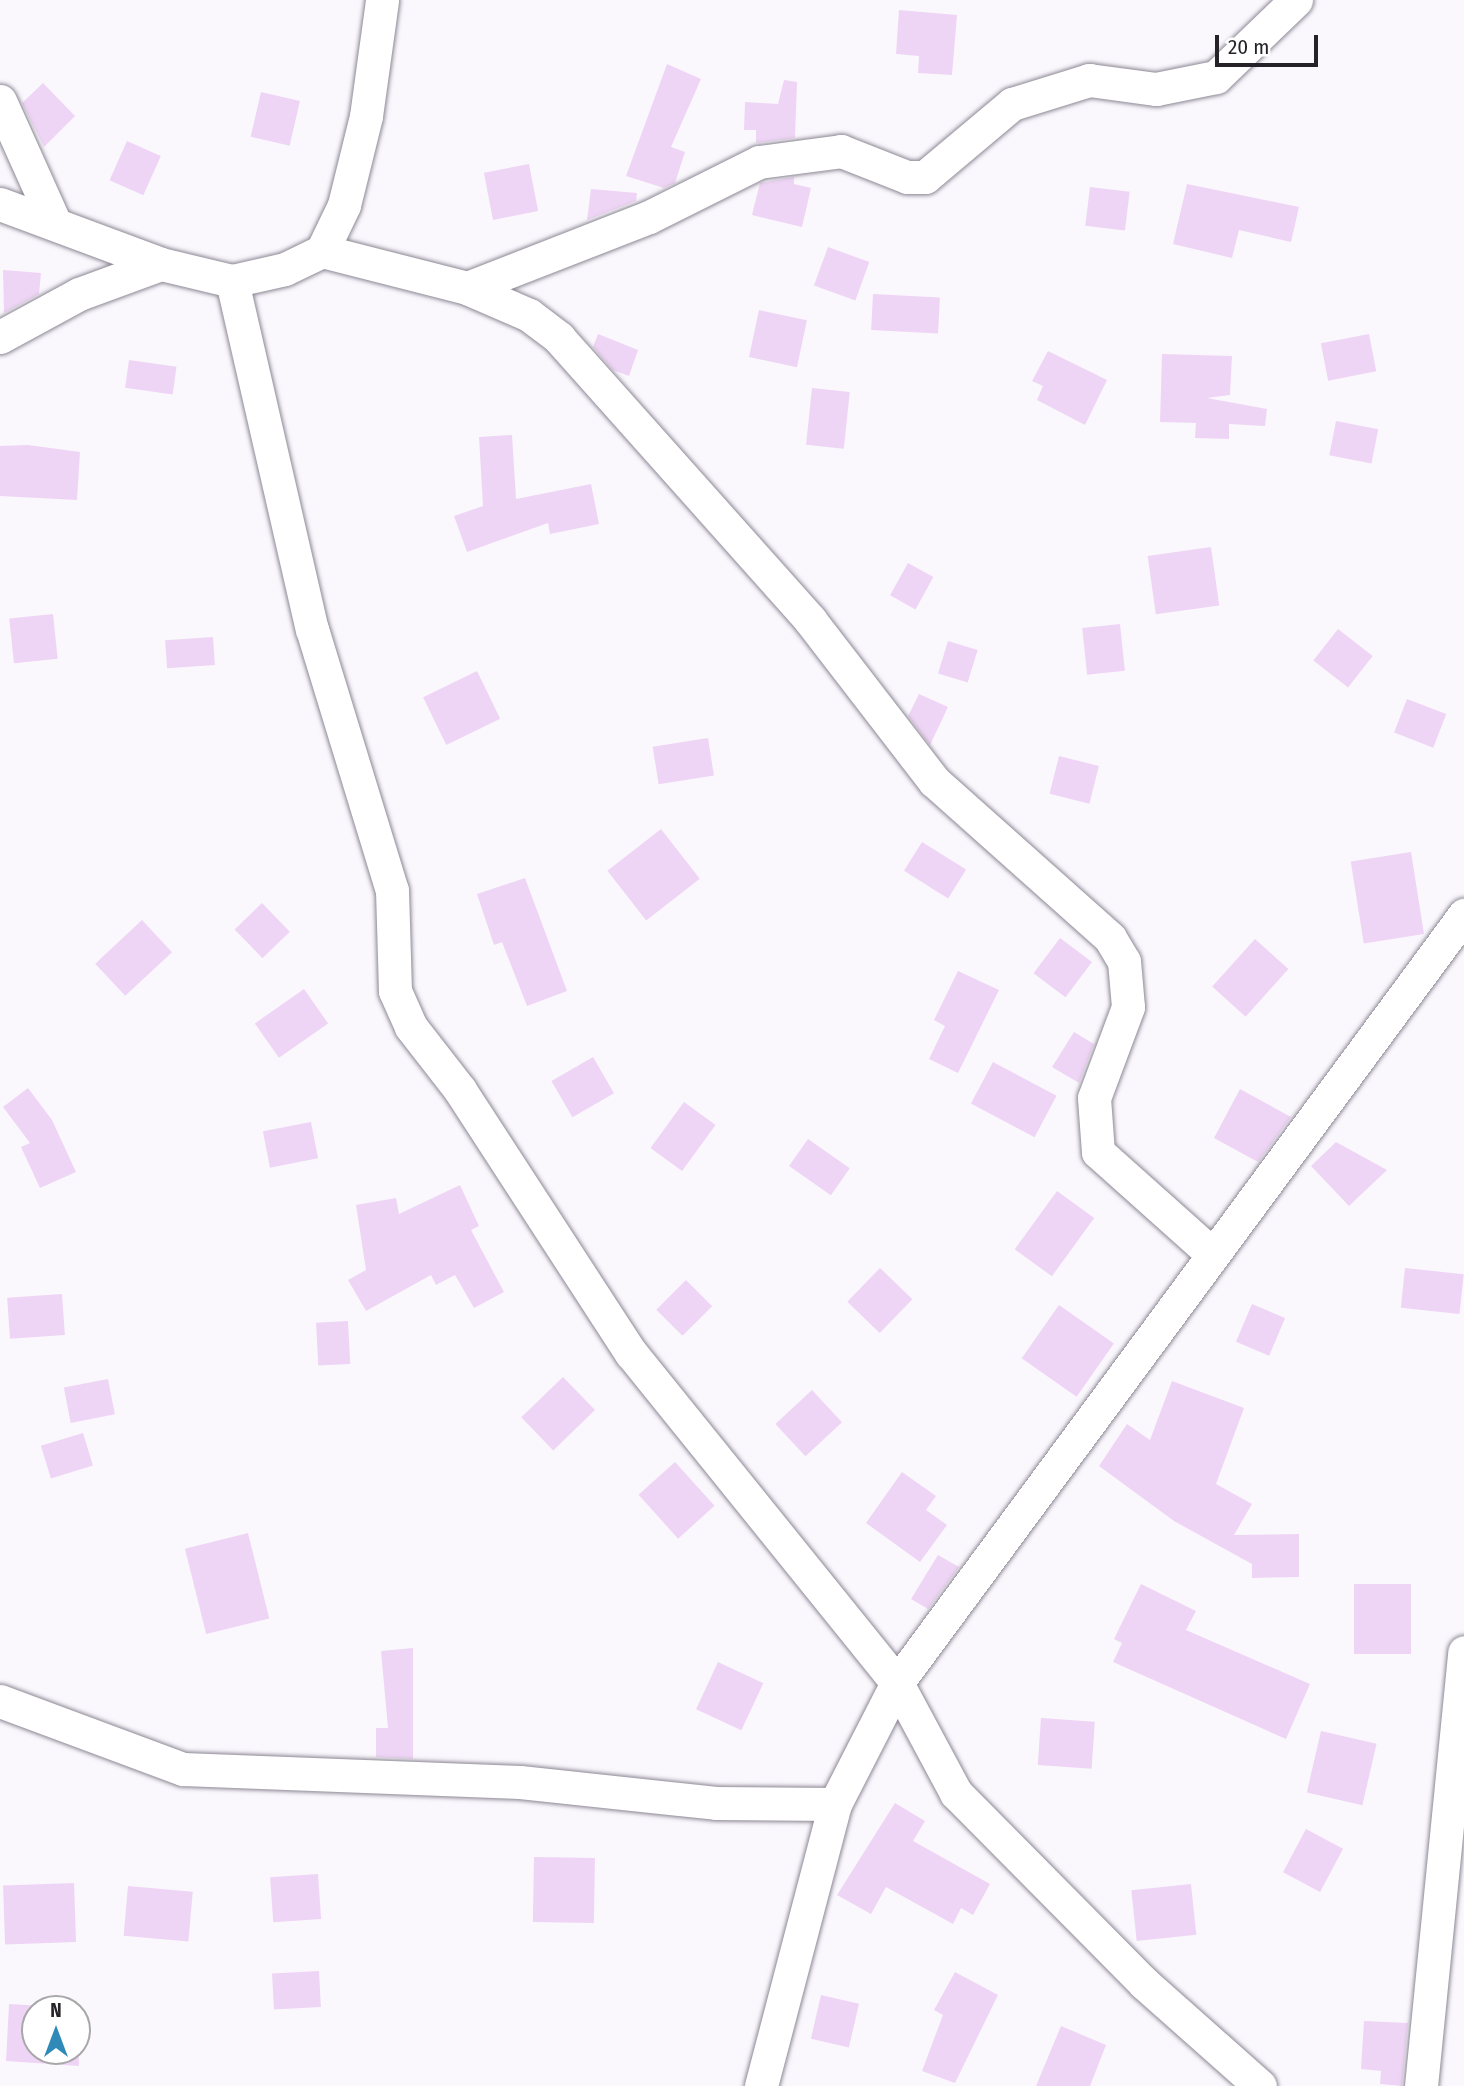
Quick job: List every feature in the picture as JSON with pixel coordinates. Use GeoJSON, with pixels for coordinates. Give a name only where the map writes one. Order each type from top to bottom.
{"type":"FeatureCollection","features":[{"type":"Feature","properties":{"kind":"street"},"geometry":{"type":"LineString","coordinates":[[0,204],[54,219],[161,264],[232,281],[285,269],[322,251],[344,205],[366,116],[382,0]]}},
{"type":"Feature","properties":{"kind":"street"},"geometry":{"type":"LineString","coordinates":[[467,288],[649,217],[759,162],[841,151],[907,177],[925,177],[1012,104],[1088,80],[1156,89],[1216,77],[1296,0]]}},
{"type":"Feature","properties":{"kind":"street"},"geometry":{"type":"LineString","coordinates":[[0,101],[54,219]]}},
{"type":"Feature","properties":{"kind":"street"},"geometry":{"type":"LineString","coordinates":[[322,251],[467,288],[529,315],[559,338],[810,620],[934,781],[1110,938],[1124,961],[1128,1007],[1094,1098],[1098,1152],[1211,1253]]}},
{"type":"Feature","properties":{"kind":"street"},"geometry":{"type":"LineString","coordinates":[[0,337],[79,294],[161,264]]}},
{"type":"Feature","properties":{"kind":"street"},"geometry":{"type":"LineString","coordinates":[[232,281],[312,629],[389,877],[395,991],[411,1027],[460,1090],[631,1353],[897,1684],[956,1793],[1144,1983],[1260,2086]]}},
{"type":"Feature","properties":{"kind":"street"},"geometry":{"type":"LineString","coordinates":[[761,2086],[835,1804],[897,1684],[1211,1253],[1464,915]]}},
{"type":"Feature","properties":{"kind":"street"},"geometry":{"type":"LineString","coordinates":[[1421,2086],[1464,1651]]}},
{"type":"Feature","properties":{"kind":"street"},"geometry":{"type":"LineString","coordinates":[[0,1700],[183,1769],[520,1782],[716,1803],[835,1804]]}},
{"type":"Feature","properties":{"kind":"building"},"geometry":{"type":"Polygon","coordinates":[[[899,10],[957,15],[952,75],[918,73],[919,56],[896,54],[899,10]]]}},
{"type":"Feature","properties":{"kind":"building"},"geometry":{"type":"Polygon","coordinates":[[[667,64],[701,79],[671,147],[685,152],[675,183],[664,188],[626,176],[667,64]]]}},
{"type":"Feature","properties":{"kind":"building"},"geometry":{"type":"Polygon","coordinates":[[[784,80],[797,82],[795,138],[756,143],[756,130],[744,130],[745,102],[778,104],[784,80]]]}},
{"type":"Feature","properties":{"kind":"building"},"geometry":{"type":"Polygon","coordinates":[[[43,83],[75,116],[44,147],[22,103],[43,83]]]}},
{"type":"Feature","properties":{"kind":"building"},"geometry":{"type":"Polygon","coordinates":[[[261,92],[300,101],[290,146],[251,137],[261,92]]]}},
{"type":"Feature","properties":{"kind":"building"},"geometry":{"type":"Polygon","coordinates":[[[127,141],[161,156],[143,195],[110,180],[127,141]]]}},
{"type":"Feature","properties":{"kind":"building"},"geometry":{"type":"Polygon","coordinates":[[[529,164],[538,211],[493,220],[484,173],[529,164]]]}},
{"type":"Feature","properties":{"kind":"building"},"geometry":{"type":"Polygon","coordinates":[[[794,177],[794,184],[811,188],[802,227],[752,215],[760,183],[794,177]]]}},
{"type":"Feature","properties":{"kind":"building"},"geometry":{"type":"Polygon","coordinates":[[[1187,184],[1299,207],[1291,242],[1239,230],[1232,258],[1173,244],[1187,184]]]}},
{"type":"Feature","properties":{"kind":"building"},"geometry":{"type":"Polygon","coordinates":[[[1090,187],[1130,192],[1125,231],[1085,226],[1090,187]]]}},
{"type":"Feature","properties":{"kind":"building"},"geometry":{"type":"Polygon","coordinates":[[[591,189],[637,193],[636,201],[587,220],[591,189]]]}},
{"type":"Feature","properties":{"kind":"building"},"geometry":{"type":"Polygon","coordinates":[[[828,247],[869,262],[855,301],[814,286],[828,247]]]}},
{"type":"Feature","properties":{"kind":"building"},"geometry":{"type":"Polygon","coordinates":[[[3,270],[41,273],[39,294],[4,313],[3,270]]]}},
{"type":"Feature","properties":{"kind":"building"},"geometry":{"type":"Polygon","coordinates":[[[873,294],[940,298],[938,333],[871,330],[873,294]]]}},
{"type":"Feature","properties":{"kind":"building"},"geometry":{"type":"Polygon","coordinates":[[[759,310],[807,320],[797,367],[749,357],[759,310]]]}},
{"type":"Feature","properties":{"kind":"building"},"geometry":{"type":"Polygon","coordinates":[[[598,334],[638,350],[629,376],[613,370],[593,347],[598,334]]]}},
{"type":"Feature","properties":{"kind":"building"},"geometry":{"type":"Polygon","coordinates":[[[1369,334],[1376,371],[1328,381],[1321,343],[1369,334]]]}},
{"type":"Feature","properties":{"kind":"building"},"geometry":{"type":"Polygon","coordinates":[[[1048,351],[1107,380],[1085,425],[1037,400],[1043,386],[1032,381],[1048,351]]]}},
{"type":"Feature","properties":{"kind":"building"},"geometry":{"type":"Polygon","coordinates":[[[1162,354],[1232,356],[1230,395],[1207,398],[1267,409],[1265,426],[1229,424],[1229,439],[1195,438],[1196,423],[1160,422],[1162,354]]]}},
{"type":"Feature","properties":{"kind":"building"},"geometry":{"type":"Polygon","coordinates":[[[129,360],[177,367],[173,394],[125,388],[129,360]]]}},
{"type":"Feature","properties":{"kind":"building"},"geometry":{"type":"Polygon","coordinates":[[[812,388],[850,392],[844,449],[806,445],[812,388]]]}},
{"type":"Feature","properties":{"kind":"building"},"geometry":{"type":"Polygon","coordinates":[[[1336,421],[1378,429],[1372,464],[1329,455],[1336,421]]]}},
{"type":"Feature","properties":{"kind":"building"},"geometry":{"type":"Polygon","coordinates":[[[512,435],[516,499],[591,484],[599,524],[550,534],[548,523],[467,552],[454,516],[483,506],[479,437],[512,435]]]}},
{"type":"Feature","properties":{"kind":"building"},"geometry":{"type":"Polygon","coordinates":[[[28,445],[80,452],[77,500],[0,496],[0,446],[28,445]]]}},
{"type":"Feature","properties":{"kind":"building"},"geometry":{"type":"Polygon","coordinates":[[[1211,547],[1219,605],[1156,614],[1148,556],[1211,547]]]}},
{"type":"Feature","properties":{"kind":"building"},"geometry":{"type":"Polygon","coordinates":[[[908,563],[933,577],[915,609],[890,595],[908,563]]]}},
{"type":"Feature","properties":{"kind":"building"},"geometry":{"type":"Polygon","coordinates":[[[53,614],[58,659],[14,663],[9,619],[53,614]]]}},
{"type":"Feature","properties":{"kind":"building"},"geometry":{"type":"Polygon","coordinates":[[[1120,624],[1125,671],[1087,675],[1082,628],[1120,624]]]}},
{"type":"Feature","properties":{"kind":"building"},"geometry":{"type":"Polygon","coordinates":[[[1338,629],[1373,656],[1348,688],[1313,661],[1338,629]]]}},
{"type":"Feature","properties":{"kind":"building"},"geometry":{"type":"Polygon","coordinates":[[[213,637],[215,665],[167,668],[165,640],[213,637]]]}},
{"type":"Feature","properties":{"kind":"building"},"geometry":{"type":"Polygon","coordinates":[[[948,641],[978,650],[968,683],[938,674],[948,641]]]}},
{"type":"Feature","properties":{"kind":"building"},"geometry":{"type":"Polygon","coordinates":[[[477,671],[500,719],[446,745],[423,697],[477,671]]]}},
{"type":"Feature","properties":{"kind":"building"},"geometry":{"type":"Polygon","coordinates":[[[919,694],[948,707],[930,745],[908,716],[919,694]]]}},
{"type":"Feature","properties":{"kind":"building"},"geometry":{"type":"Polygon","coordinates":[[[1407,699],[1446,714],[1433,748],[1394,733],[1407,699]]]}},
{"type":"Feature","properties":{"kind":"building"},"geometry":{"type":"Polygon","coordinates":[[[708,738],[714,776],[659,784],[653,747],[708,738]]]}},
{"type":"Feature","properties":{"kind":"building"},"geometry":{"type":"Polygon","coordinates":[[[1059,756],[1099,766],[1089,804],[1050,794],[1059,756]]]}},
{"type":"Feature","properties":{"kind":"building"},"geometry":{"type":"Polygon","coordinates":[[[661,829],[700,879],[646,921],[607,871],[661,829]]]}},
{"type":"Feature","properties":{"kind":"building"},"geometry":{"type":"Polygon","coordinates":[[[922,842],[966,870],[948,898],[904,871],[922,842]]]}},
{"type":"Feature","properties":{"kind":"building"},"geometry":{"type":"Polygon","coordinates":[[[1411,852],[1424,934],[1364,944],[1351,862],[1411,852]]]}},
{"type":"Feature","properties":{"kind":"building"},"geometry":{"type":"Polygon","coordinates":[[[525,878],[567,991],[527,1006],[502,942],[494,945],[477,894],[525,878]]]}},
{"type":"Feature","properties":{"kind":"building"},"geometry":{"type":"Polygon","coordinates":[[[262,903],[290,932],[262,958],[235,929],[262,903]]]}},
{"type":"Feature","properties":{"kind":"building"},"geometry":{"type":"Polygon","coordinates":[[[142,920],[172,952],[125,996],[95,964],[142,920]]]}},
{"type":"Feature","properties":{"kind":"building"},"geometry":{"type":"Polygon","coordinates":[[[1060,938],[1092,962],[1065,997],[1034,973],[1060,938]]]}},
{"type":"Feature","properties":{"kind":"building"},"geometry":{"type":"Polygon","coordinates":[[[1255,939],[1288,969],[1246,1017],[1212,987],[1255,939]]]}},
{"type":"Feature","properties":{"kind":"building"},"geometry":{"type":"Polygon","coordinates":[[[958,971],[999,990],[958,1073],[929,1059],[945,1026],[934,1020],[958,971]]]}},
{"type":"Feature","properties":{"kind":"building"},"geometry":{"type":"Polygon","coordinates":[[[304,989],[328,1023],[279,1058],[255,1023],[304,989]]]}},
{"type":"Feature","properties":{"kind":"building"},"geometry":{"type":"Polygon","coordinates":[[[1074,1032],[1094,1044],[1079,1083],[1052,1067],[1074,1032]]]}},
{"type":"Feature","properties":{"kind":"building"},"geometry":{"type":"Polygon","coordinates":[[[593,1057],[614,1093],[572,1117],[551,1081],[593,1057]]]}},
{"type":"Feature","properties":{"kind":"building"},"geometry":{"type":"Polygon","coordinates":[[[993,1062],[1057,1096],[1035,1137],[971,1103],[993,1062]]]}},
{"type":"Feature","properties":{"kind":"building"},"geometry":{"type":"Polygon","coordinates":[[[28,1088],[52,1120],[76,1172],[40,1188],[21,1147],[30,1143],[3,1107],[28,1088]]]}},
{"type":"Feature","properties":{"kind":"building"},"geometry":{"type":"Polygon","coordinates":[[[1240,1089],[1291,1117],[1258,1162],[1214,1138],[1240,1089]]]}},
{"type":"Feature","properties":{"kind":"building"},"geometry":{"type":"Polygon","coordinates":[[[684,1102],[716,1125],[682,1171],[650,1148],[684,1102]]]}},
{"type":"Feature","properties":{"kind":"building"},"geometry":{"type":"Polygon","coordinates":[[[311,1122],[318,1158],[270,1168],[263,1131],[311,1122]]]}},
{"type":"Feature","properties":{"kind":"building"},"geometry":{"type":"Polygon","coordinates":[[[808,1139],[850,1168],[831,1195],[789,1166],[808,1139]]]}},
{"type":"Feature","properties":{"kind":"building"},"geometry":{"type":"Polygon","coordinates":[[[1336,1142],[1387,1170],[1349,1206],[1311,1166],[1336,1142]]]}},
{"type":"Feature","properties":{"kind":"building"},"geometry":{"type":"Polygon","coordinates":[[[460,1185],[479,1226],[471,1230],[504,1292],[474,1308],[455,1275],[436,1285],[431,1275],[366,1311],[348,1280],[366,1270],[356,1205],[396,1198],[399,1214],[460,1185]]]}},
{"type":"Feature","properties":{"kind":"building"},"geometry":{"type":"Polygon","coordinates":[[[1057,1191],[1094,1218],[1052,1276],[1015,1249],[1057,1191]]]}},
{"type":"Feature","properties":{"kind":"building"},"geometry":{"type":"Polygon","coordinates":[[[880,1268],[912,1299],[880,1333],[847,1302],[880,1268]]]}},
{"type":"Feature","properties":{"kind":"building"},"geometry":{"type":"Polygon","coordinates":[[[1405,1268],[1464,1274],[1459,1314],[1401,1308],[1405,1268]]]}},
{"type":"Feature","properties":{"kind":"building"},"geometry":{"type":"Polygon","coordinates":[[[686,1280],[712,1306],[682,1336],[656,1310],[686,1280]]]}},
{"type":"Feature","properties":{"kind":"building"},"geometry":{"type":"Polygon","coordinates":[[[62,1294],[65,1335],[10,1339],[7,1298],[62,1294]]]}},
{"type":"Feature","properties":{"kind":"building"},"geometry":{"type":"Polygon","coordinates":[[[1252,1304],[1285,1318],[1269,1356],[1236,1342],[1252,1304]]]}},
{"type":"Feature","properties":{"kind":"building"},"geometry":{"type":"Polygon","coordinates":[[[1059,1305],[1114,1343],[1077,1397],[1022,1358],[1059,1305]]]}},
{"type":"Feature","properties":{"kind":"building"},"geometry":{"type":"Polygon","coordinates":[[[348,1321],[350,1364],[318,1366],[316,1323],[348,1321]]]}},
{"type":"Feature","properties":{"kind":"building"},"geometry":{"type":"Polygon","coordinates":[[[563,1377],[595,1410],[553,1450],[521,1417],[563,1377]]]}},
{"type":"Feature","properties":{"kind":"building"},"geometry":{"type":"Polygon","coordinates":[[[108,1379],[115,1414],[71,1423],[64,1388],[108,1379]]]}},
{"type":"Feature","properties":{"kind":"building"},"geometry":{"type":"Polygon","coordinates":[[[1172,1381],[1244,1408],[1216,1484],[1252,1504],[1234,1535],[1299,1534],[1299,1577],[1252,1578],[1252,1564],[1174,1521],[1099,1466],[1127,1424],[1150,1440],[1172,1381]]]}},
{"type":"Feature","properties":{"kind":"building"},"geometry":{"type":"Polygon","coordinates":[[[812,1390],[842,1422],[805,1456],[775,1424],[812,1390]]]}},
{"type":"Feature","properties":{"kind":"building"},"geometry":{"type":"Polygon","coordinates":[[[83,1433],[93,1466],[51,1478],[41,1446],[83,1433]]]}},
{"type":"Feature","properties":{"kind":"building"},"geometry":{"type":"Polygon","coordinates":[[[675,1462],[714,1506],[678,1539],[639,1495],[675,1462]]]}},
{"type":"Feature","properties":{"kind":"building"},"geometry":{"type":"Polygon","coordinates":[[[902,1472],[936,1496],[926,1510],[947,1525],[920,1562],[866,1523],[902,1472]]]}},
{"type":"Feature","properties":{"kind":"building"},"geometry":{"type":"Polygon","coordinates":[[[248,1533],[269,1618],[206,1634],[185,1549],[248,1533]]]}},
{"type":"Feature","properties":{"kind":"building"},"geometry":{"type":"Polygon","coordinates":[[[938,1555],[959,1567],[928,1609],[911,1599],[938,1555]]]}},
{"type":"Feature","properties":{"kind":"building"},"geometry":{"type":"Polygon","coordinates":[[[1141,1584],[1196,1611],[1186,1630],[1310,1684],[1286,1739],[1113,1662],[1122,1643],[1114,1639],[1141,1584]]]}},
{"type":"Feature","properties":{"kind":"building"},"geometry":{"type":"Polygon","coordinates":[[[1354,1584],[1411,1584],[1411,1654],[1354,1654],[1354,1584]]]}},
{"type":"Feature","properties":{"kind":"building"},"geometry":{"type":"Polygon","coordinates":[[[413,1648],[413,1759],[376,1757],[376,1728],[388,1728],[381,1651],[413,1648]]]}},
{"type":"Feature","properties":{"kind":"building"},"geometry":{"type":"Polygon","coordinates":[[[718,1662],[763,1683],[741,1730],[696,1709],[718,1662]]]}},
{"type":"Feature","properties":{"kind":"building"},"geometry":{"type":"Polygon","coordinates":[[[1041,1718],[1095,1722],[1092,1769],[1038,1765],[1041,1718]]]}},
{"type":"Feature","properties":{"kind":"building"},"geometry":{"type":"Polygon","coordinates":[[[1321,1731],[1377,1744],[1362,1805],[1307,1792],[1321,1731]]]}},
{"type":"Feature","properties":{"kind":"building"},"geometry":{"type":"Polygon","coordinates":[[[895,1803],[925,1821],[913,1841],[990,1884],[973,1915],[961,1908],[953,1924],[886,1887],[871,1914],[837,1895],[895,1803]]]}},
{"type":"Feature","properties":{"kind":"building"},"geometry":{"type":"Polygon","coordinates":[[[1306,1829],[1343,1849],[1320,1892],[1283,1872],[1306,1829]]]}},
{"type":"Feature","properties":{"kind":"building"},"geometry":{"type":"Polygon","coordinates":[[[534,1857],[595,1858],[594,1923],[533,1922],[534,1857]]]}},
{"type":"Feature","properties":{"kind":"building"},"geometry":{"type":"Polygon","coordinates":[[[318,1874],[321,1919],[273,1922],[270,1877],[318,1874]]]}},
{"type":"Feature","properties":{"kind":"building"},"geometry":{"type":"Polygon","coordinates":[[[74,1883],[76,1942],[5,1944],[3,1885],[74,1883]]]}},
{"type":"Feature","properties":{"kind":"building"},"geometry":{"type":"Polygon","coordinates":[[[1191,1884],[1196,1935],[1137,1941],[1131,1890],[1191,1884]]]}},
{"type":"Feature","properties":{"kind":"building"},"geometry":{"type":"Polygon","coordinates":[[[128,1886],[193,1892],[188,1941],[124,1936],[128,1886]]]}},
{"type":"Feature","properties":{"kind":"building"},"geometry":{"type":"Polygon","coordinates":[[[319,1971],[321,2007],[274,2009],[272,1973],[319,1971]]]}},
{"type":"Feature","properties":{"kind":"building"},"geometry":{"type":"Polygon","coordinates":[[[955,1972],[998,1995],[955,2083],[922,2071],[943,2015],[934,2010],[955,1972]]]}},
{"type":"Feature","properties":{"kind":"building"},"geometry":{"type":"Polygon","coordinates":[[[821,1995],[859,2004],[849,2048],[811,2039],[821,1995]]]}},
{"type":"Feature","properties":{"kind":"building"},"geometry":{"type":"Polygon","coordinates":[[[9,2004],[21,2005],[21,2062],[6,2061],[9,2004]]]}},
{"type":"Feature","properties":{"kind":"building"},"geometry":{"type":"Polygon","coordinates":[[[1364,2021],[1408,2023],[1402,2086],[1380,2084],[1381,2071],[1361,2069],[1364,2021]]]}},
{"type":"Feature","properties":{"kind":"building"},"geometry":{"type":"Polygon","coordinates":[[[1061,2026],[1106,2045],[1090,2086],[1036,2086],[1061,2026]]]}}]}
